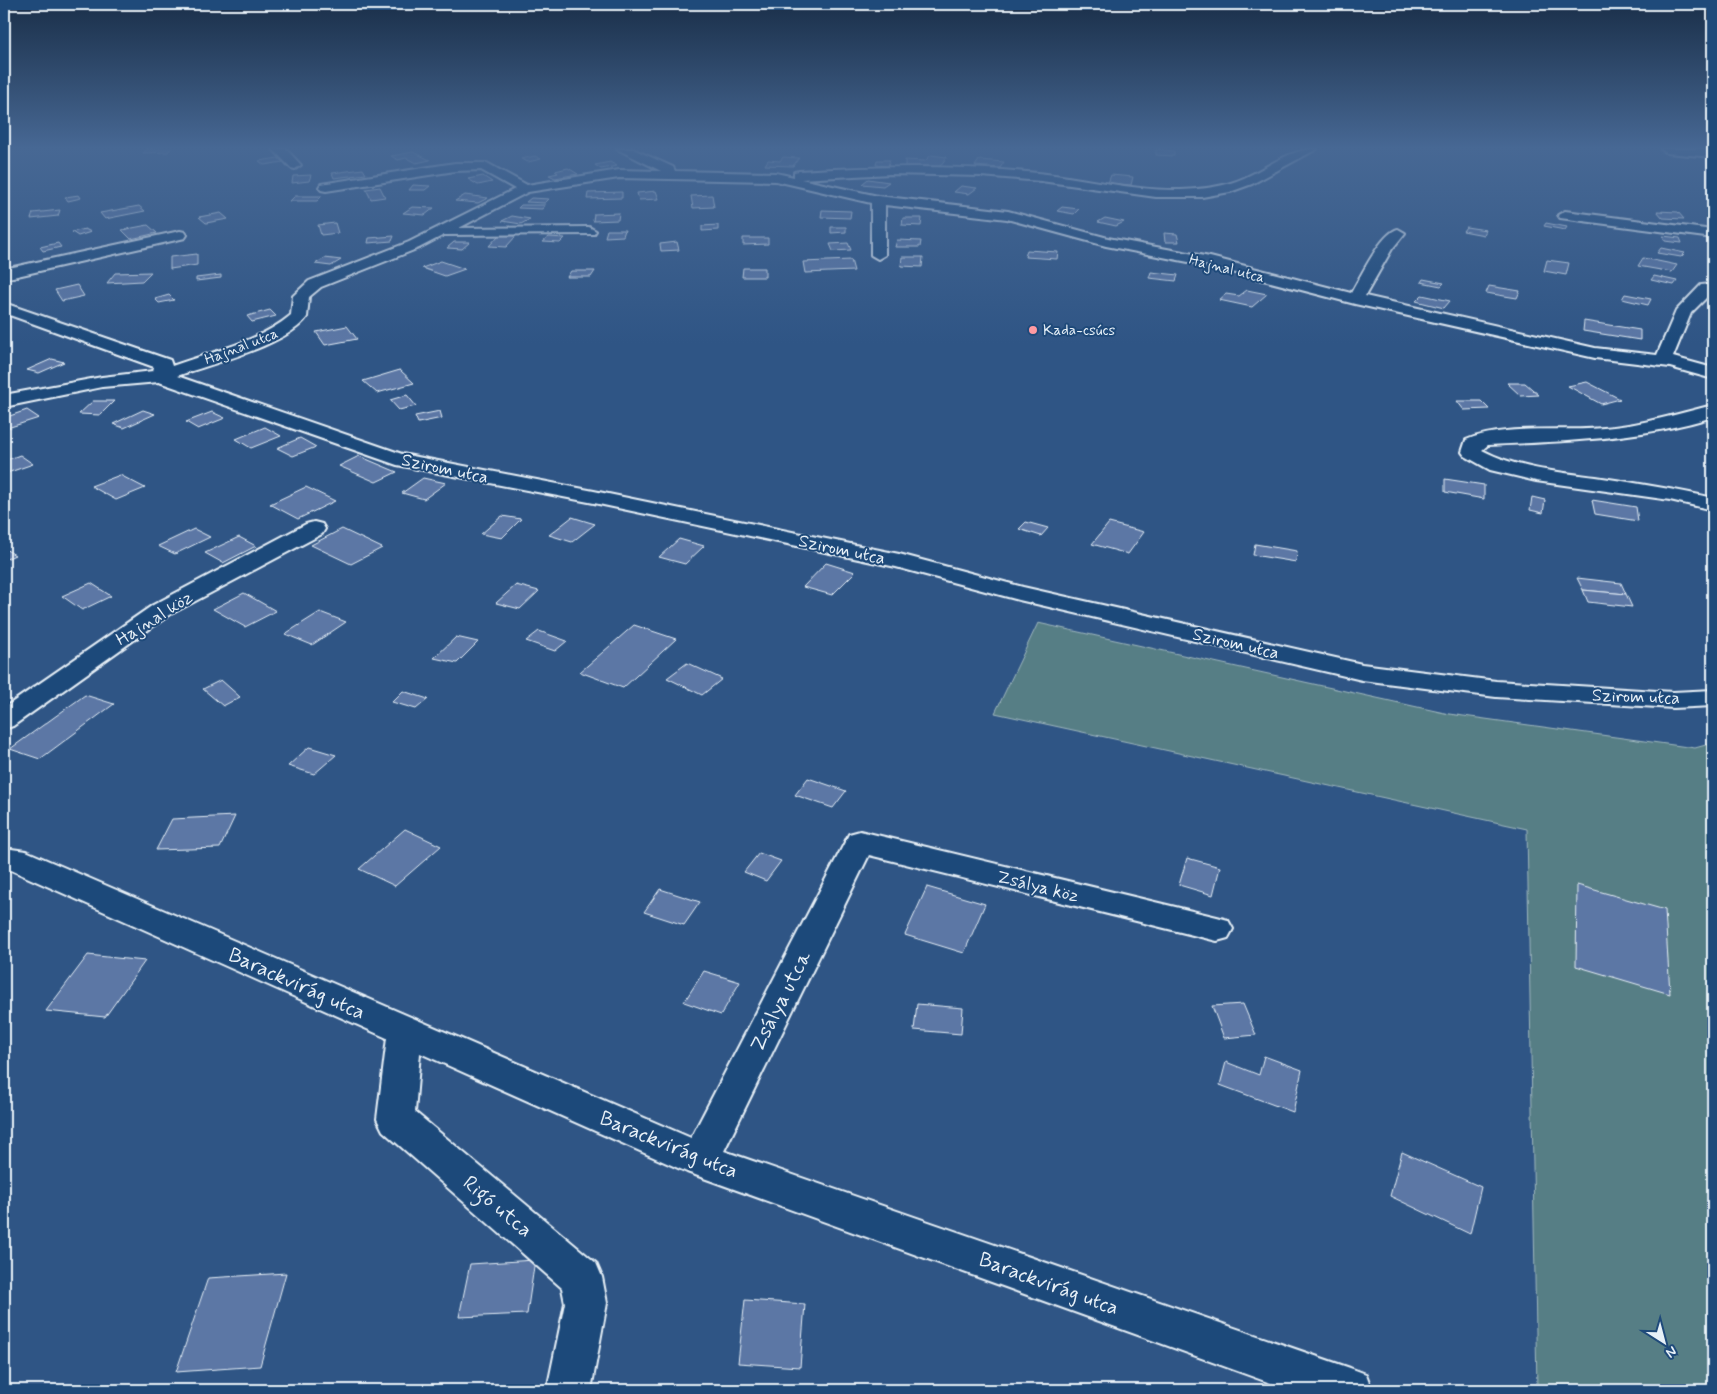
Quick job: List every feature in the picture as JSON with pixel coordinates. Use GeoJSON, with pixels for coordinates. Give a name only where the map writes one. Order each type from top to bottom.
{"type":"FeatureCollection","features":[{"type":"Feature","properties":{"kind":"street","name":"Hajnal utca"},"geometry":{"type":"LineString","coordinates":[[160,376],[257,342],[285,329],[299,318],[301,296],[315,284],[392,255],[476,214]]}},
{"type":"Feature","properties":{"kind":"street"},"geometry":{"type":"LineString","coordinates":[[878,214],[878,255]]}},
{"type":"Feature","properties":{"kind":"street","name":"Hajnal utca"},"geometry":{"type":"LineString","coordinates":[[1000,214],[1106,242],[1210,262],[1354,299],[1595,353],[1632,359],[1663,360],[1713,374]]}},
{"type":"Feature","properties":{"kind":"street"},"geometry":{"type":"LineString","coordinates":[[1565,216],[1713,234]]}},
{"type":"Feature","properties":{"kind":"street"},"geometry":{"type":"LineString","coordinates":[[441,232],[589,231]]}},
{"type":"Feature","properties":{"kind":"street"},"geometry":{"type":"LineString","coordinates":[[1354,299],[1386,247],[1398,233]]}},
{"type":"Feature","properties":{"kind":"street"},"geometry":{"type":"LineString","coordinates":[[4,274],[180,234]]}},
{"type":"Feature","properties":{"kind":"street"},"geometry":{"type":"LineString","coordinates":[[1663,360],[1684,311],[1710,288],[1713,270]]}},
{"type":"Feature","properties":{"kind":"street"},"geometry":{"type":"LineString","coordinates":[[4,308],[164,364],[160,376],[102,382],[4,401]]}},
{"type":"Feature","properties":{"kind":"street","name":"Szirom utca"},"geometry":{"type":"LineString","coordinates":[[160,376],[397,458],[456,472],[576,493],[899,561],[1019,593],[1362,672],[1496,689],[1673,700],[1713,698]]}},
{"type":"Feature","properties":{"kind":"street"},"geometry":{"type":"LineString","coordinates":[[1713,411],[1670,424],[1604,434],[1485,440],[1473,444],[1472,452],[1496,466],[1536,475],[1670,494],[1713,504]]}},
{"type":"Feature","properties":{"kind":"street","name":"Hajnal köz"},"geometry":{"type":"LineString","coordinates":[[4,720],[160,610],[314,529]]}},
{"type":"Feature","properties":{"kind":"street","name":"Zsálya köz"},"geometry":{"type":"LineString","coordinates":[[860,842],[1217,929]]}},
{"type":"Feature","properties":{"kind":"street","name":"Zsálya utca"},"geometry":{"type":"LineString","coordinates":[[700,1160],[860,842]]}},
{"type":"Feature","properties":{"kind":"street","name":"Barackvirág utca"},"geometry":{"type":"LineString","coordinates":[[4,859],[15,859],[700,1160],[1350,1390]]}},
{"type":"Feature","properties":{"kind":"street","name":"Rigó utca"},"geometry":{"type":"LineString","coordinates":[[405,1030],[396,1119],[582,1277],[586,1302],[569,1390]]}},
{"type":"Feature","properties":{"kind":"green space"},"geometry":{"type":"Polygon","coordinates":[[[1038,623],[1449,714],[1695,748],[1713,743],[1713,1390],[1537,1390],[1527,829],[995,713],[1038,623]]]}},
{"type":"Feature","properties":{"kind":"building"},"geometry":{"type":"Polygon","coordinates":[[[33,214],[59,214],[58,216],[31,219],[33,214]]]}},
{"type":"Feature","properties":{"kind":"building"},"geometry":{"type":"Polygon","coordinates":[[[101,214],[130,214],[105,219],[101,214]]]}},
{"type":"Feature","properties":{"kind":"building"},"geometry":{"type":"Polygon","coordinates":[[[222,214],[228,219],[206,223],[199,217],[222,214]]]}},
{"type":"Feature","properties":{"kind":"building"},"geometry":{"type":"Polygon","coordinates":[[[594,214],[619,214],[618,220],[593,221],[594,214]]]}},
{"type":"Feature","properties":{"kind":"building"},"geometry":{"type":"Polygon","coordinates":[[[821,214],[851,214],[850,218],[821,217],[821,214]]]}},
{"type":"Feature","properties":{"kind":"building"},"geometry":{"type":"Polygon","coordinates":[[[1660,214],[1680,214],[1684,219],[1663,218],[1660,214]]]}},
{"type":"Feature","properties":{"kind":"building"},"geometry":{"type":"Polygon","coordinates":[[[512,216],[530,219],[521,224],[502,221],[512,216]]]}},
{"type":"Feature","properties":{"kind":"building"},"geometry":{"type":"Polygon","coordinates":[[[903,218],[922,218],[921,226],[902,225],[903,218]]]}},
{"type":"Feature","properties":{"kind":"building"},"geometry":{"type":"Polygon","coordinates":[[[1105,218],[1124,222],[1116,226],[1098,222],[1105,218]]]}},
{"type":"Feature","properties":{"kind":"building"},"geometry":{"type":"Polygon","coordinates":[[[335,223],[338,233],[321,235],[318,225],[335,223]]]}},
{"type":"Feature","properties":{"kind":"building"},"geometry":{"type":"Polygon","coordinates":[[[1546,223],[1567,227],[1565,230],[1544,226],[1546,223]]]}},
{"type":"Feature","properties":{"kind":"building"},"geometry":{"type":"Polygon","coordinates":[[[148,225],[157,233],[131,239],[122,230],[148,225]]]}},
{"type":"Feature","properties":{"kind":"building"},"geometry":{"type":"Polygon","coordinates":[[[718,225],[718,230],[702,231],[702,226],[718,225]]]}},
{"type":"Feature","properties":{"kind":"building"},"geometry":{"type":"Polygon","coordinates":[[[831,227],[846,227],[846,232],[831,233],[831,227]]]}},
{"type":"Feature","properties":{"kind":"building"},"geometry":{"type":"Polygon","coordinates":[[[1466,227],[1486,230],[1484,235],[1463,231],[1466,227]]]}},
{"type":"Feature","properties":{"kind":"building"},"geometry":{"type":"Polygon","coordinates":[[[85,229],[91,232],[78,236],[72,232],[85,229]]]}},
{"type":"Feature","properties":{"kind":"building"},"geometry":{"type":"Polygon","coordinates":[[[607,230],[625,230],[623,236],[605,237],[607,230]]]}},
{"type":"Feature","properties":{"kind":"building"},"geometry":{"type":"Polygon","coordinates":[[[1164,233],[1177,234],[1179,242],[1165,242],[1164,233]]]}},
{"type":"Feature","properties":{"kind":"building"},"geometry":{"type":"Polygon","coordinates":[[[499,235],[516,236],[506,247],[489,246],[499,235]]]}},
{"type":"Feature","properties":{"kind":"building"},"geometry":{"type":"Polygon","coordinates":[[[394,236],[392,241],[368,243],[369,238],[394,236]]]}},
{"type":"Feature","properties":{"kind":"building"},"geometry":{"type":"Polygon","coordinates":[[[1663,236],[1680,238],[1682,243],[1665,241],[1663,236]]]}},
{"type":"Feature","properties":{"kind":"building"},"geometry":{"type":"Polygon","coordinates":[[[549,237],[565,238],[560,243],[543,242],[549,237]]]}},
{"type":"Feature","properties":{"kind":"building"},"geometry":{"type":"Polygon","coordinates":[[[743,238],[768,238],[768,244],[743,245],[743,238]]]}},
{"type":"Feature","properties":{"kind":"building"},"geometry":{"type":"Polygon","coordinates":[[[897,240],[921,241],[920,247],[895,247],[897,240]]]}},
{"type":"Feature","properties":{"kind":"building"},"geometry":{"type":"Polygon","coordinates":[[[454,242],[470,242],[462,249],[447,248],[454,242]]]}},
{"type":"Feature","properties":{"kind":"building"},"geometry":{"type":"Polygon","coordinates":[[[677,242],[679,250],[661,251],[660,244],[677,242]]]}},
{"type":"Feature","properties":{"kind":"building"},"geometry":{"type":"Polygon","coordinates":[[[58,243],[61,247],[43,251],[40,247],[58,243]]]}},
{"type":"Feature","properties":{"kind":"building"},"geometry":{"type":"Polygon","coordinates":[[[848,243],[851,250],[833,251],[830,244],[848,243]]]}},
{"type":"Feature","properties":{"kind":"building"},"geometry":{"type":"Polygon","coordinates":[[[1661,248],[1685,253],[1681,257],[1657,253],[1661,248]]]}},
{"type":"Feature","properties":{"kind":"building"},"geometry":{"type":"Polygon","coordinates":[[[1027,250],[1058,252],[1057,259],[1025,257],[1027,250]]]}},
{"type":"Feature","properties":{"kind":"building"},"geometry":{"type":"Polygon","coordinates":[[[197,254],[197,265],[170,269],[170,257],[197,254]]]}},
{"type":"Feature","properties":{"kind":"building"},"geometry":{"type":"Polygon","coordinates":[[[902,257],[923,257],[922,267],[901,266],[902,257]]]}},
{"type":"Feature","properties":{"kind":"building"},"geometry":{"type":"Polygon","coordinates":[[[325,258],[341,260],[331,266],[315,264],[325,258]]]}},
{"type":"Feature","properties":{"kind":"building"},"geometry":{"type":"Polygon","coordinates":[[[1643,258],[1677,265],[1672,272],[1638,266],[1643,258]]]}},
{"type":"Feature","properties":{"kind":"building"},"geometry":{"type":"Polygon","coordinates":[[[851,260],[854,271],[805,273],[803,262],[851,260]]]}},
{"type":"Feature","properties":{"kind":"building"},"geometry":{"type":"Polygon","coordinates":[[[1547,260],[1569,263],[1566,275],[1544,271],[1547,260]]]}},
{"type":"Feature","properties":{"kind":"building"},"geometry":{"type":"Polygon","coordinates":[[[441,261],[465,269],[445,276],[422,268],[441,261]]]}},
{"type":"Feature","properties":{"kind":"building"},"geometry":{"type":"Polygon","coordinates":[[[743,268],[765,268],[765,277],[742,277],[743,268]]]}},
{"type":"Feature","properties":{"kind":"building"},"geometry":{"type":"Polygon","coordinates":[[[571,271],[595,271],[591,277],[567,277],[571,271]]]}},
{"type":"Feature","properties":{"kind":"building"},"geometry":{"type":"Polygon","coordinates":[[[151,272],[142,281],[107,283],[115,273],[151,272]]]}},
{"type":"Feature","properties":{"kind":"building"},"geometry":{"type":"Polygon","coordinates":[[[1151,272],[1178,275],[1176,281],[1149,278],[1151,272]]]}},
{"type":"Feature","properties":{"kind":"building"},"geometry":{"type":"Polygon","coordinates":[[[221,275],[221,278],[196,281],[196,278],[221,275]]]}},
{"type":"Feature","properties":{"kind":"building"},"geometry":{"type":"Polygon","coordinates":[[[1654,276],[1677,281],[1674,285],[1651,280],[1654,276]]]}},
{"type":"Feature","properties":{"kind":"building"},"geometry":{"type":"Polygon","coordinates":[[[1423,279],[1444,283],[1441,286],[1421,282],[1423,279]]]}},
{"type":"Feature","properties":{"kind":"building"},"geometry":{"type":"Polygon","coordinates":[[[77,285],[84,296],[62,301],[55,290],[77,285]]]}},
{"type":"Feature","properties":{"kind":"building"},"geometry":{"type":"Polygon","coordinates":[[[1489,286],[1520,291],[1517,298],[1486,293],[1489,286]]]}},
{"type":"Feature","properties":{"kind":"building"},"geometry":{"type":"Polygon","coordinates":[[[1247,290],[1267,294],[1252,307],[1219,300],[1226,294],[1239,296],[1247,290]]]}},
{"type":"Feature","properties":{"kind":"building"},"geometry":{"type":"Polygon","coordinates":[[[1625,294],[1651,299],[1648,305],[1622,299],[1625,294]]]}},
{"type":"Feature","properties":{"kind":"building"},"geometry":{"type":"Polygon","coordinates":[[[169,295],[174,300],[159,303],[155,299],[169,295]]]}},
{"type":"Feature","properties":{"kind":"building"},"geometry":{"type":"Polygon","coordinates":[[[1422,295],[1450,301],[1444,308],[1416,301],[1422,295]]]}},
{"type":"Feature","properties":{"kind":"building"},"geometry":{"type":"Polygon","coordinates":[[[270,310],[276,316],[252,322],[247,316],[270,310]]]}},
{"type":"Feature","properties":{"kind":"building"},"geometry":{"type":"Polygon","coordinates":[[[1584,321],[1640,330],[1640,340],[1583,331],[1584,321]]]}},
{"type":"Feature","properties":{"kind":"building"},"geometry":{"type":"Polygon","coordinates":[[[347,326],[357,339],[325,345],[316,332],[347,326]]]}},
{"type":"Feature","properties":{"kind":"building"},"geometry":{"type":"Polygon","coordinates":[[[52,359],[64,362],[39,373],[27,370],[52,359]]]}},
{"type":"Feature","properties":{"kind":"building"},"geometry":{"type":"Polygon","coordinates":[[[400,370],[414,383],[377,393],[363,381],[400,370]]]}},
{"type":"Feature","properties":{"kind":"building"},"geometry":{"type":"Polygon","coordinates":[[[1587,382],[1620,399],[1601,404],[1568,386],[1587,382]]]}},
{"type":"Feature","properties":{"kind":"building"},"geometry":{"type":"Polygon","coordinates":[[[1507,383],[1525,383],[1539,395],[1521,396],[1507,383]]]}},
{"type":"Feature","properties":{"kind":"building"},"geometry":{"type":"Polygon","coordinates":[[[407,395],[416,406],[399,410],[390,400],[407,395]]]}},
{"type":"Feature","properties":{"kind":"building"},"geometry":{"type":"Polygon","coordinates":[[[93,401],[114,401],[100,415],[79,414],[93,401]]]}},
{"type":"Feature","properties":{"kind":"building"},"geometry":{"type":"Polygon","coordinates":[[[1457,401],[1481,401],[1489,409],[1464,410],[1457,401]]]}},
{"type":"Feature","properties":{"kind":"building"},"geometry":{"type":"Polygon","coordinates":[[[27,410],[39,418],[4,429],[4,418],[27,410]]]}},
{"type":"Feature","properties":{"kind":"building"},"geometry":{"type":"Polygon","coordinates":[[[143,410],[155,414],[124,428],[113,424],[143,410]]]}},
{"type":"Feature","properties":{"kind":"building"},"geometry":{"type":"Polygon","coordinates":[[[440,411],[442,418],[418,423],[415,416],[440,411]]]}},
{"type":"Feature","properties":{"kind":"building"},"geometry":{"type":"Polygon","coordinates":[[[212,412],[225,418],[198,429],[186,422],[212,412]]]}},
{"type":"Feature","properties":{"kind":"building"},"geometry":{"type":"Polygon","coordinates":[[[265,427],[281,436],[251,448],[236,439],[265,427]]]}},
{"type":"Feature","properties":{"kind":"building"},"geometry":{"type":"Polygon","coordinates":[[[300,438],[316,447],[293,456],[277,448],[300,438]]]}},
{"type":"Feature","properties":{"kind":"building"},"geometry":{"type":"Polygon","coordinates":[[[20,455],[33,464],[4,474],[4,461],[20,455]]]}},
{"type":"Feature","properties":{"kind":"building"},"geometry":{"type":"Polygon","coordinates":[[[359,456],[397,472],[376,482],[339,466],[359,456]]]}},
{"type":"Feature","properties":{"kind":"building"},"geometry":{"type":"Polygon","coordinates":[[[120,475],[145,488],[116,500],[91,486],[120,475]]]}},
{"type":"Feature","properties":{"kind":"building"},"geometry":{"type":"Polygon","coordinates":[[[423,478],[446,483],[424,499],[402,493],[423,478]]]}},
{"type":"Feature","properties":{"kind":"building"},"geometry":{"type":"Polygon","coordinates":[[[1445,479],[1484,485],[1484,499],[1445,492],[1445,479]]]}},
{"type":"Feature","properties":{"kind":"building"},"geometry":{"type":"Polygon","coordinates":[[[306,487],[335,501],[298,519],[270,504],[306,487]]]}},
{"type":"Feature","properties":{"kind":"building"},"geometry":{"type":"Polygon","coordinates":[[[1532,497],[1545,500],[1543,513],[1530,510],[1532,497]]]}},
{"type":"Feature","properties":{"kind":"building"},"geometry":{"type":"Polygon","coordinates":[[[1592,500],[1636,507],[1638,521],[1595,514],[1592,500]]]}},
{"type":"Feature","properties":{"kind":"building"},"geometry":{"type":"Polygon","coordinates":[[[502,516],[521,519],[502,538],[481,534],[502,516]]]}},
{"type":"Feature","properties":{"kind":"building"},"geometry":{"type":"Polygon","coordinates":[[[572,517],[595,524],[572,542],[549,535],[572,517]]]}},
{"type":"Feature","properties":{"kind":"building"},"geometry":{"type":"Polygon","coordinates":[[[1026,522],[1048,528],[1041,536],[1019,529],[1026,522]]]}},
{"type":"Feature","properties":{"kind":"building"},"geometry":{"type":"Polygon","coordinates":[[[1109,523],[1144,532],[1128,554],[1092,544],[1109,523]]]}},
{"type":"Feature","properties":{"kind":"building"},"geometry":{"type":"Polygon","coordinates":[[[194,529],[210,537],[175,554],[158,546],[194,529]]]}},
{"type":"Feature","properties":{"kind":"building"},"geometry":{"type":"Polygon","coordinates":[[[342,529],[382,548],[351,564],[311,545],[342,529]]]}},
{"type":"Feature","properties":{"kind":"building"},"geometry":{"type":"Polygon","coordinates":[[[239,537],[256,546],[223,563],[205,553],[239,537]]]}},
{"type":"Feature","properties":{"kind":"building"},"geometry":{"type":"Polygon","coordinates":[[[679,539],[704,546],[685,564],[659,557],[679,539]]]}},
{"type":"Feature","properties":{"kind":"building"},"geometry":{"type":"Polygon","coordinates":[[[1255,544],[1297,551],[1296,562],[1253,555],[1255,544]]]}},
{"type":"Feature","properties":{"kind":"building"},"geometry":{"type":"Polygon","coordinates":[[[5,549],[15,555],[4,560],[5,549]]]}},
{"type":"Feature","properties":{"kind":"building"},"geometry":{"type":"Polygon","coordinates":[[[826,563],[855,572],[832,595],[803,587],[826,563]]]}},
{"type":"Feature","properties":{"kind":"building"},"geometry":{"type":"Polygon","coordinates":[[[1577,578],[1621,583],[1626,594],[1583,590],[1577,578]]]}},
{"type":"Feature","properties":{"kind":"building"},"geometry":{"type":"Polygon","coordinates":[[[91,583],[111,596],[82,610],[62,596],[91,583]]]}},
{"type":"Feature","properties":{"kind":"building"},"geometry":{"type":"Polygon","coordinates":[[[516,585],[539,591],[520,609],[496,603],[516,585]]]}},
{"type":"Feature","properties":{"kind":"building"},"geometry":{"type":"Polygon","coordinates":[[[1583,590],[1626,594],[1632,607],[1588,602],[1583,590]]]}},
{"type":"Feature","properties":{"kind":"building"},"geometry":{"type":"Polygon","coordinates":[[[244,593],[276,611],[245,627],[213,609],[244,593]]]}},
{"type":"Feature","properties":{"kind":"building"},"geometry":{"type":"Polygon","coordinates":[[[320,612],[346,622],[312,645],[285,634],[320,612]]]}},
{"type":"Feature","properties":{"kind":"building"},"geometry":{"type":"Polygon","coordinates":[[[634,625],[676,639],[623,688],[580,672],[634,625]]]}},
{"type":"Feature","properties":{"kind":"building"},"geometry":{"type":"Polygon","coordinates":[[[539,631],[567,641],[555,651],[526,641],[539,631]]]}},
{"type":"Feature","properties":{"kind":"building"},"geometry":{"type":"Polygon","coordinates":[[[456,637],[478,642],[457,663],[434,658],[456,637]]]}},
{"type":"Feature","properties":{"kind":"building"},"geometry":{"type":"Polygon","coordinates":[[[687,663],[722,679],[702,695],[667,678],[687,663]]]}},
{"type":"Feature","properties":{"kind":"building"},"geometry":{"type":"Polygon","coordinates":[[[221,680],[240,697],[223,706],[203,689],[221,680]]]}},
{"type":"Feature","properties":{"kind":"building"},"geometry":{"type":"Polygon","coordinates":[[[403,691],[428,699],[416,709],[392,702],[403,691]]]}},
{"type":"Feature","properties":{"kind":"building"},"geometry":{"type":"Polygon","coordinates":[[[85,695],[114,704],[40,759],[10,749],[85,695]]]}},
{"type":"Feature","properties":{"kind":"building"},"geometry":{"type":"Polygon","coordinates":[[[309,747],[336,755],[314,774],[288,766],[309,747]]]}},
{"type":"Feature","properties":{"kind":"building"},"geometry":{"type":"Polygon","coordinates":[[[808,778],[846,791],[833,808],[795,795],[808,778]]]}},
{"type":"Feature","properties":{"kind":"building"},"geometry":{"type":"Polygon","coordinates":[[[235,816],[220,848],[156,850],[172,819],[235,816]]]}},
{"type":"Feature","properties":{"kind":"building"},"geometry":{"type":"Polygon","coordinates":[[[405,829],[441,846],[395,886],[359,869],[405,829]]]}},
{"type":"Feature","properties":{"kind":"building"},"geometry":{"type":"Polygon","coordinates":[[[759,853],[781,861],[766,881],[744,872],[759,853]]]}},
{"type":"Feature","properties":{"kind":"building"},"geometry":{"type":"Polygon","coordinates":[[[1187,858],[1220,867],[1213,895],[1179,885],[1187,858]]]}},
{"type":"Feature","properties":{"kind":"building"},"geometry":{"type":"Polygon","coordinates":[[[1577,885],[1665,910],[1670,994],[1576,966],[1577,885]]]}},
{"type":"Feature","properties":{"kind":"building"},"geometry":{"type":"Polygon","coordinates":[[[927,887],[985,904],[964,953],[905,935],[927,887]]]}},
{"type":"Feature","properties":{"kind":"building"},"geometry":{"type":"Polygon","coordinates":[[[660,889],[700,902],[684,925],[644,912],[660,889]]]}},
{"type":"Feature","properties":{"kind":"building"},"geometry":{"type":"Polygon","coordinates":[[[88,955],[145,961],[105,1017],[46,1011],[88,955]]]}},
{"type":"Feature","properties":{"kind":"building"},"geometry":{"type":"Polygon","coordinates":[[[704,971],[740,982],[721,1015],[684,1002],[704,971]]]}},
{"type":"Feature","properties":{"kind":"building"},"geometry":{"type":"Polygon","coordinates":[[[917,1004],[963,1008],[961,1034],[914,1030],[917,1004]]]}},
{"type":"Feature","properties":{"kind":"building"},"geometry":{"type":"Polygon","coordinates":[[[1243,1004],[1256,1035],[1224,1038],[1212,1006],[1243,1004]]]}},
{"type":"Feature","properties":{"kind":"building"},"geometry":{"type":"Polygon","coordinates":[[[1264,1056],[1302,1070],[1293,1112],[1220,1085],[1226,1062],[1259,1075],[1264,1056]]]}},
{"type":"Feature","properties":{"kind":"building"},"geometry":{"type":"Polygon","coordinates":[[[1402,1152],[1481,1187],[1470,1234],[1390,1196],[1402,1152]]]}},
{"type":"Feature","properties":{"kind":"building"},"geometry":{"type":"Polygon","coordinates":[[[535,1260],[527,1314],[459,1317],[470,1264],[535,1260]]]}},
{"type":"Feature","properties":{"kind":"building"},"geometry":{"type":"Polygon","coordinates":[[[286,1273],[260,1366],[176,1372],[208,1278],[286,1273]]]}},
{"type":"Feature","properties":{"kind":"building"},"geometry":{"type":"Polygon","coordinates":[[[745,1300],[805,1304],[800,1367],[738,1363],[745,1300]]]}},
{"type":"Feature","properties":{"kind":"place","name":"Kada-csúcs"},"geometry":{"type":"Point","coordinates":[1033,330]}}]}
